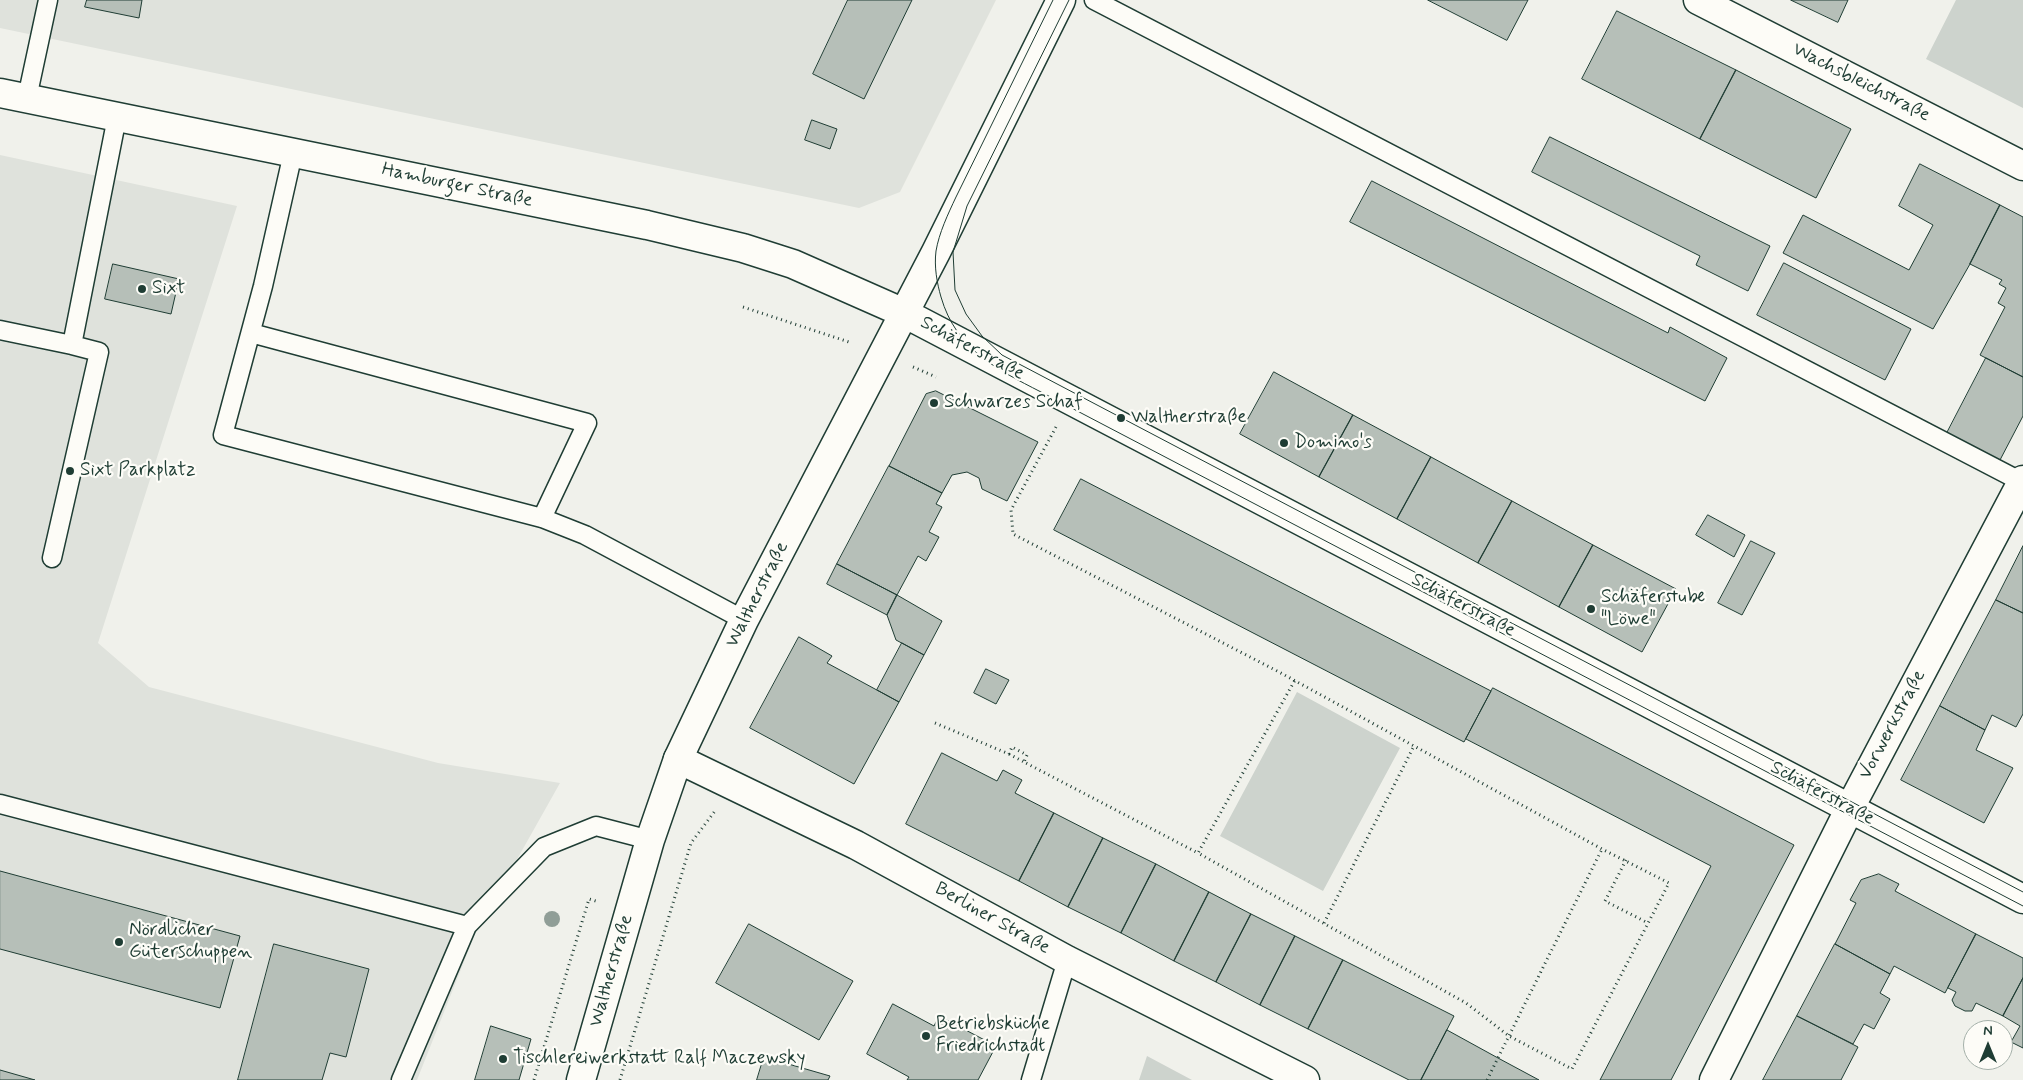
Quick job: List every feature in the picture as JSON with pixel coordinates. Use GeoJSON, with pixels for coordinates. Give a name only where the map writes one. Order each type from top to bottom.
{"type":"FeatureCollection","features":[{"type":"Feature","properties":{"kind":"street","name":"Waltherstraße"},"geometry":{"type":"LineString","coordinates":[[581,1080],[650,840],[678,760],[744,620],[936,252],[1061,0]]}},
{"type":"Feature","properties":{"kind":"street","name":"Wachsbleichstraße"},"geometry":{"type":"LineString","coordinates":[[1698,0],[2023,166]]}},
{"type":"Feature","properties":{"kind":"street","name":"Hamburger Straße"},"geometry":{"type":"LineString","coordinates":[[0,93],[647,225],[743,248],[806,269],[904,313]]}},
{"type":"Feature","properties":{"kind":"street","name":"Schäferstraße"},"geometry":{"type":"LineString","coordinates":[[904,313],[2023,899]]}},
{"type":"Feature","properties":{"kind":"street","name":"Vorwerkstraße"},"geometry":{"type":"LineString","coordinates":[[1714,1080],[1850,808],[2022,480]]}},
{"type":"Feature","properties":{"kind":"street","name":"Berliner Straße"},"geometry":{"type":"LineString","coordinates":[[678,760],[856,844],[1067,960],[1305,1080]]}},
{"type":"Feature","properties":{"kind":"lane"},"geometry":{"type":"LineString","coordinates":[[27,98],[48,0]]}},
{"type":"Feature","properties":{"kind":"lane"},"geometry":{"type":"LineString","coordinates":[[1094,0],[2022,480]]}},
{"type":"Feature","properties":{"kind":"lane"},"geometry":{"type":"LineString","coordinates":[[72,346],[118,117]]}},
{"type":"Feature","properties":{"kind":"lane"},"geometry":{"type":"LineString","coordinates":[[293,153],[250,333],[223,435],[542,518],[585,536],[744,620]]}},
{"type":"Feature","properties":{"kind":"lane"},"geometry":{"type":"LineString","coordinates":[[0,330],[99,352],[52,558]]}},
{"type":"Feature","properties":{"kind":"lane"},"geometry":{"type":"LineString","coordinates":[[250,333],[587,424],[542,518]]}},
{"type":"Feature","properties":{"kind":"lane"},"geometry":{"type":"LineString","coordinates":[[0,804],[467,926]]}},
{"type":"Feature","properties":{"kind":"lane"},"geometry":{"type":"LineString","coordinates":[[401,1080],[467,926],[544,847],[596,826],[650,840]]}},
{"type":"Feature","properties":{"kind":"lane"},"geometry":{"type":"LineString","coordinates":[[1031,1080],[1067,960]]}},
{"type":"Feature","properties":{"kind":"path"},"geometry":{"type":"LineString","coordinates":[[743,307],[834,337]]}},
{"type":"Feature","properties":{"kind":"path"},"geometry":{"type":"LineString","coordinates":[[935,722],[1008,754],[1198,853],[1466,1003],[1509,1036],[1572,1068],[1669,883],[1602,849],[1295,680],[1013,534],[1011,510],[1070,400]]}},
{"type":"Feature","properties":{"kind":"path"},"geometry":{"type":"LineString","coordinates":[[1198,853],[1295,680]]}},
{"type":"Feature","properties":{"kind":"path"},"geometry":{"type":"LineString","coordinates":[[1324,923],[1414,746]]}},
{"type":"Feature","properties":{"kind":"path"},"geometry":{"type":"LineString","coordinates":[[1008,754],[1012,747],[1027,755],[1024,762]]}},
{"type":"Feature","properties":{"kind":"path"},"geometry":{"type":"LineString","coordinates":[[620,1080],[692,843],[734,785]]}},
{"type":"Feature","properties":{"kind":"path"},"geometry":{"type":"LineString","coordinates":[[1487,1080],[1602,849]]}},
{"type":"Feature","properties":{"kind":"path"},"geometry":{"type":"LineString","coordinates":[[1626,860],[1605,901],[1648,923]]}},
{"type":"Feature","properties":{"kind":"path"},"geometry":{"type":"LineString","coordinates":[[534,1080],[589,899],[629,910]]}},
{"type":"Feature","properties":{"kind":"shaded area"},"geometry":{"type":"Polygon","coordinates":[[[0,0],[996,0],[900,192],[859,208],[0,28],[0,0]]]}},
{"type":"Feature","properties":{"kind":"shaded area"},"geometry":{"type":"Polygon","coordinates":[[[1956,0],[2023,0],[2023,108],[1926,59],[1956,0]]]}},
{"type":"Feature","properties":{"kind":"shaded area"},"geometry":{"type":"Polygon","coordinates":[[[0,155],[237,206],[98,643],[149,687],[438,763],[560,783],[475,934],[417,1080],[0,1080],[0,155]]]}},
{"type":"Feature","properties":{"kind":"shaded area"},"geometry":{"type":"Polygon","coordinates":[[[1297,692],[1400,748],[1323,891],[1220,836],[1297,692]]]}},
{"type":"Feature","properties":{"kind":"shaded area"},"geometry":{"type":"Polygon","coordinates":[[[1147,1056],[1192,1080],[1139,1080],[1147,1056]]]}},
{"type":"Feature","properties":{"kind":"building"},"geometry":{"type":"Polygon","coordinates":[[[87,0],[142,0],[139,18],[85,7],[87,0]]]}},
{"type":"Feature","properties":{"kind":"building"},"geometry":{"type":"Polygon","coordinates":[[[848,0],[912,0],[864,99],[813,74],[848,0]]]}},
{"type":"Feature","properties":{"kind":"building"},"geometry":{"type":"Polygon","coordinates":[[[1428,0],[1528,0],[1507,40],[1428,0]]]}},
{"type":"Feature","properties":{"kind":"building"},"geometry":{"type":"Polygon","coordinates":[[[1791,0],[1848,0],[1838,22],[1791,0]]]}},
{"type":"Feature","properties":{"kind":"building"},"geometry":{"type":"Polygon","coordinates":[[[1617,11],[1736,70],[1700,139],[1582,79],[1617,11]]]}},
{"type":"Feature","properties":{"kind":"building"},"geometry":{"type":"Polygon","coordinates":[[[1736,70],[1851,129],[1816,198],[1700,139],[1736,70]]]}},
{"type":"Feature","properties":{"kind":"building"},"geometry":{"type":"Polygon","coordinates":[[[812,120],[837,129],[830,149],[805,140],[812,120]]]}},
{"type":"Feature","properties":{"kind":"building"},"geometry":{"type":"Polygon","coordinates":[[[1550,137],[1770,246],[1748,291],[1696,265],[1700,256],[1532,172],[1550,137]]]}},
{"type":"Feature","properties":{"kind":"building"},"geometry":{"type":"Polygon","coordinates":[[[1920,164],[2000,205],[1970,264],[1933,329],[1783,253],[1803,215],[1909,270],[1933,225],[1899,206],[1920,164]]]}},
{"type":"Feature","properties":{"kind":"building"},"geometry":{"type":"Polygon","coordinates":[[[1372,181],[1668,333],[1670,327],[1727,358],[1705,401],[1350,222],[1372,181]]]}},
{"type":"Feature","properties":{"kind":"building"},"geometry":{"type":"Polygon","coordinates":[[[2000,205],[2023,217],[2023,377],[1980,355],[2005,307],[1998,303],[2006,288],[1999,284],[2002,280],[1970,264],[2000,205]]]}},
{"type":"Feature","properties":{"kind":"building"},"geometry":{"type":"Polygon","coordinates":[[[1784,263],[1911,329],[1885,380],[1757,315],[1784,263]]]}},
{"type":"Feature","properties":{"kind":"building","name":"Sixt"},"geometry":{"type":"Polygon","coordinates":[[[113,264],[179,279],[171,314],[105,299],[113,264]]]}},
{"type":"Feature","properties":{"kind":"building"},"geometry":{"type":"Polygon","coordinates":[[[1986,358],[2023,377],[2023,416],[2000,460],[1947,433],[1986,358]]]}},
{"type":"Feature","properties":{"kind":"building"},"geometry":{"type":"Polygon","coordinates":[[[1274,372],[1353,415],[1319,477],[1240,434],[1274,372]]]}},
{"type":"Feature","properties":{"kind":"building"},"geometry":{"type":"Polygon","coordinates":[[[936,391],[1038,442],[1007,501],[982,489],[979,478],[967,472],[952,475],[942,493],[889,466],[926,394],[936,391]]]}},
{"type":"Feature","properties":{"kind":"building"},"geometry":{"type":"Polygon","coordinates":[[[1353,415],[1431,457],[1397,519],[1319,477],[1353,415]]]}},
{"type":"Feature","properties":{"kind":"building"},"geometry":{"type":"Polygon","coordinates":[[[1431,457],[1512,501],[1478,563],[1397,519],[1431,457]]]}},
{"type":"Feature","properties":{"kind":"building"},"geometry":{"type":"Polygon","coordinates":[[[889,466],[942,493],[936,504],[942,507],[929,532],[939,537],[926,561],[918,556],[897,595],[837,564],[889,466]]]}},
{"type":"Feature","properties":{"kind":"building"},"geometry":{"type":"Polygon","coordinates":[[[1081,479],[1491,691],[1464,742],[1054,530],[1081,479]]]}},
{"type":"Feature","properties":{"kind":"building"},"geometry":{"type":"Polygon","coordinates":[[[1512,501],[1593,545],[1559,607],[1478,563],[1512,501]]]}},
{"type":"Feature","properties":{"kind":"building"},"geometry":{"type":"Polygon","coordinates":[[[1708,515],[1745,535],[1734,557],[1696,535],[1708,515]]]}},
{"type":"Feature","properties":{"kind":"building"},"geometry":{"type":"Polygon","coordinates":[[[1751,541],[1775,553],[1742,615],[1718,603],[1751,541]]]}},
{"type":"Feature","properties":{"kind":"building"},"geometry":{"type":"Polygon","coordinates":[[[1593,545],[1676,589],[1642,652],[1559,607],[1593,545]]]}},
{"type":"Feature","properties":{"kind":"building"},"geometry":{"type":"Polygon","coordinates":[[[2023,546],[2023,613],[1996,600],[2023,546]]]}},
{"type":"Feature","properties":{"kind":"building"},"geometry":{"type":"Polygon","coordinates":[[[837,564],[897,595],[887,615],[827,584],[837,564]]]}},
{"type":"Feature","properties":{"kind":"building"},"geometry":{"type":"Polygon","coordinates":[[[897,595],[942,621],[924,655],[896,640],[887,615],[897,595]]]}},
{"type":"Feature","properties":{"kind":"building"},"geometry":{"type":"Polygon","coordinates":[[[1996,600],[2023,613],[2023,714],[2016,727],[1992,715],[1985,730],[1940,706],[1996,600]]]}},
{"type":"Feature","properties":{"kind":"building"},"geometry":{"type":"Polygon","coordinates":[[[799,637],[832,656],[827,663],[899,702],[854,784],[750,728],[799,637]]]}},
{"type":"Feature","properties":{"kind":"building"},"geometry":{"type":"Polygon","coordinates":[[[902,643],[924,655],[899,702],[877,690],[902,643]]]}},
{"type":"Feature","properties":{"kind":"building"},"geometry":{"type":"Polygon","coordinates":[[[986,669],[1009,680],[996,704],[974,693],[986,669]]]}},
{"type":"Feature","properties":{"kind":"building"},"geometry":{"type":"Polygon","coordinates":[[[1493,688],[1794,845],[1671,1080],[1600,1080],[1711,866],[1466,739],[1493,688]]]}},
{"type":"Feature","properties":{"kind":"building"},"geometry":{"type":"Polygon","coordinates":[[[1940,706],[1985,730],[1976,750],[2013,768],[1984,823],[1901,780],[1940,706]]]}},
{"type":"Feature","properties":{"kind":"building"},"geometry":{"type":"Polygon","coordinates":[[[942,753],[997,781],[1003,770],[1022,780],[1015,793],[1054,813],[1019,881],[906,824],[942,753]]]}},
{"type":"Feature","properties":{"kind":"building"},"geometry":{"type":"Polygon","coordinates":[[[1054,813],[1103,838],[1068,907],[1019,881],[1054,813]]]}},
{"type":"Feature","properties":{"kind":"building"},"geometry":{"type":"Polygon","coordinates":[[[1103,838],[1156,864],[1121,933],[1068,907],[1103,838]]]}},
{"type":"Feature","properties":{"kind":"building"},"geometry":{"type":"Polygon","coordinates":[[[1156,864],[1209,892],[1174,961],[1121,933],[1156,864]]]}},
{"type":"Feature","properties":{"kind":"building","name":"Nördlicher Güterschuppen"},"geometry":{"type":"Polygon","coordinates":[[[0,871],[240,936],[220,1008],[0,949],[0,871]]]}},
{"type":"Feature","properties":{"kind":"building"},"geometry":{"type":"Polygon","coordinates":[[[1879,874],[1899,884],[1895,891],[1976,934],[1945,993],[1894,966],[1890,974],[1835,944],[1856,903],[1850,900],[1861,880],[1879,874]]]}},
{"type":"Feature","properties":{"kind":"building"},"geometry":{"type":"Polygon","coordinates":[[[1209,892],[1251,914],[1216,982],[1174,961],[1209,892]]]}},
{"type":"Feature","properties":{"kind":"building"},"geometry":{"type":"Polygon","coordinates":[[[1251,914],[1295,936],[1260,1005],[1216,982],[1251,914]]]}},
{"type":"Feature","properties":{"kind":"building"},"geometry":{"type":"Polygon","coordinates":[[[749,924],[853,981],[819,1040],[716,983],[749,924]]]}},
{"type":"Feature","properties":{"kind":"building"},"geometry":{"type":"Polygon","coordinates":[[[1976,934],[2023,958],[2023,978],[2003,1016],[1976,1003],[1972,1011],[1965,1011],[1955,1006],[1952,1000],[1956,992],[1948,988],[1976,934]]]}},
{"type":"Feature","properties":{"kind":"building"},"geometry":{"type":"Polygon","coordinates":[[[1295,936],[1343,960],[1308,1029],[1260,1005],[1295,936]]]}},
{"type":"Feature","properties":{"kind":"building"},"geometry":{"type":"Polygon","coordinates":[[[274,944],[369,969],[346,1057],[330,1053],[322,1080],[238,1080],[274,944]]]}},
{"type":"Feature","properties":{"kind":"building"},"geometry":{"type":"Polygon","coordinates":[[[1835,944],[1890,974],[1880,993],[1890,999],[1874,1029],[1864,1024],[1853,1044],[1797,1016],[1835,944]]]}},
{"type":"Feature","properties":{"kind":"building"},"geometry":{"type":"Polygon","coordinates":[[[1343,960],[1454,1016],[1421,1080],[1409,1080],[1308,1029],[1343,960]]]}},
{"type":"Feature","properties":{"kind":"building"},"geometry":{"type":"Polygon","coordinates":[[[2023,978],[2023,1048],[2013,1043],[2013,1038],[2020,1026],[2013,1020],[2003,1016],[2023,978]]]}},
{"type":"Feature","properties":{"kind":"building","name":"Betriebsküche Friedrichstadt"},"geometry":{"type":"Polygon","coordinates":[[[893,1004],[934,1026],[939,1016],[996,1046],[978,1080],[907,1080],[909,1077],[867,1054],[893,1004]]]}},
{"type":"Feature","properties":{"kind":"building"},"geometry":{"type":"Polygon","coordinates":[[[1797,1016],[1858,1047],[1841,1080],[1763,1080],[1797,1016]]]}},
{"type":"Feature","properties":{"kind":"building","name":"Tischlereiwerkstatt Ralf Maczewsky"},"geometry":{"type":"Polygon","coordinates":[[[491,1026],[531,1039],[519,1080],[475,1080],[491,1026]]]}},
{"type":"Feature","properties":{"kind":"building"},"geometry":{"type":"Polygon","coordinates":[[[1447,1030],[1498,1058],[1539,1080],[1421,1080],[1447,1030]]]}},
{"type":"Feature","properties":{"kind":"building"},"geometry":{"type":"Polygon","coordinates":[[[764,1057],[830,1076],[828,1080],[757,1080],[764,1057]]]}},
{"type":"Feature","properties":{"kind":"building"},"geometry":{"type":"Polygon","coordinates":[[[0,1070],[35,1080],[0,1080],[0,1070]]]}},
{"type":"Feature","properties":{"kind":"tram line"},"geometry":{"type":"LineString","coordinates":[[1053,0],[956,197],[937,244],[935,257],[937,281],[941,297],[948,315],[967,344],[1008,375],[2023,906]]}},
{"type":"Feature","properties":{"kind":"tram line"},"geometry":{"type":"LineString","coordinates":[[1069,0],[967,206],[953,252],[955,290],[966,314],[982,336],[1002,355],[2023,892]]}},
{"type":"Feature","properties":{"kind":"place","name":"Sixt"},"geometry":{"type":"Point","coordinates":[142,289]}},
{"type":"Feature","properties":{"kind":"place","name":"Schwarzes Schaf"},"geometry":{"type":"Point","coordinates":[934,403]}},
{"type":"Feature","properties":{"kind":"place","name":"Waltherstraße"},"geometry":{"type":"Point","coordinates":[1121,418]}},
{"type":"Feature","properties":{"kind":"place","name":"Domino's"},"geometry":{"type":"Point","coordinates":[1284,443]}},
{"type":"Feature","properties":{"kind":"place","name":"Sixt Parkplatz"},"geometry":{"type":"Point","coordinates":[70,471]}},
{"type":"Feature","properties":{"kind":"place","name":"Schäferstube \"Löwe\""},"geometry":{"type":"Point","coordinates":[1591,609]}},
{"type":"Feature","properties":{"kind":"place","name":"Nördlicher Güterschuppen"},"geometry":{"type":"Point","coordinates":[119,942]}},
{"type":"Feature","properties":{"kind":"place","name":"Betriebsküche Friedrichstadt"},"geometry":{"type":"Point","coordinates":[926,1036]}},
{"type":"Feature","properties":{"kind":"place","name":"Tischlereiwerkstatt Ralf Maczewsky"},"geometry":{"type":"Point","coordinates":[503,1059]}}]}
